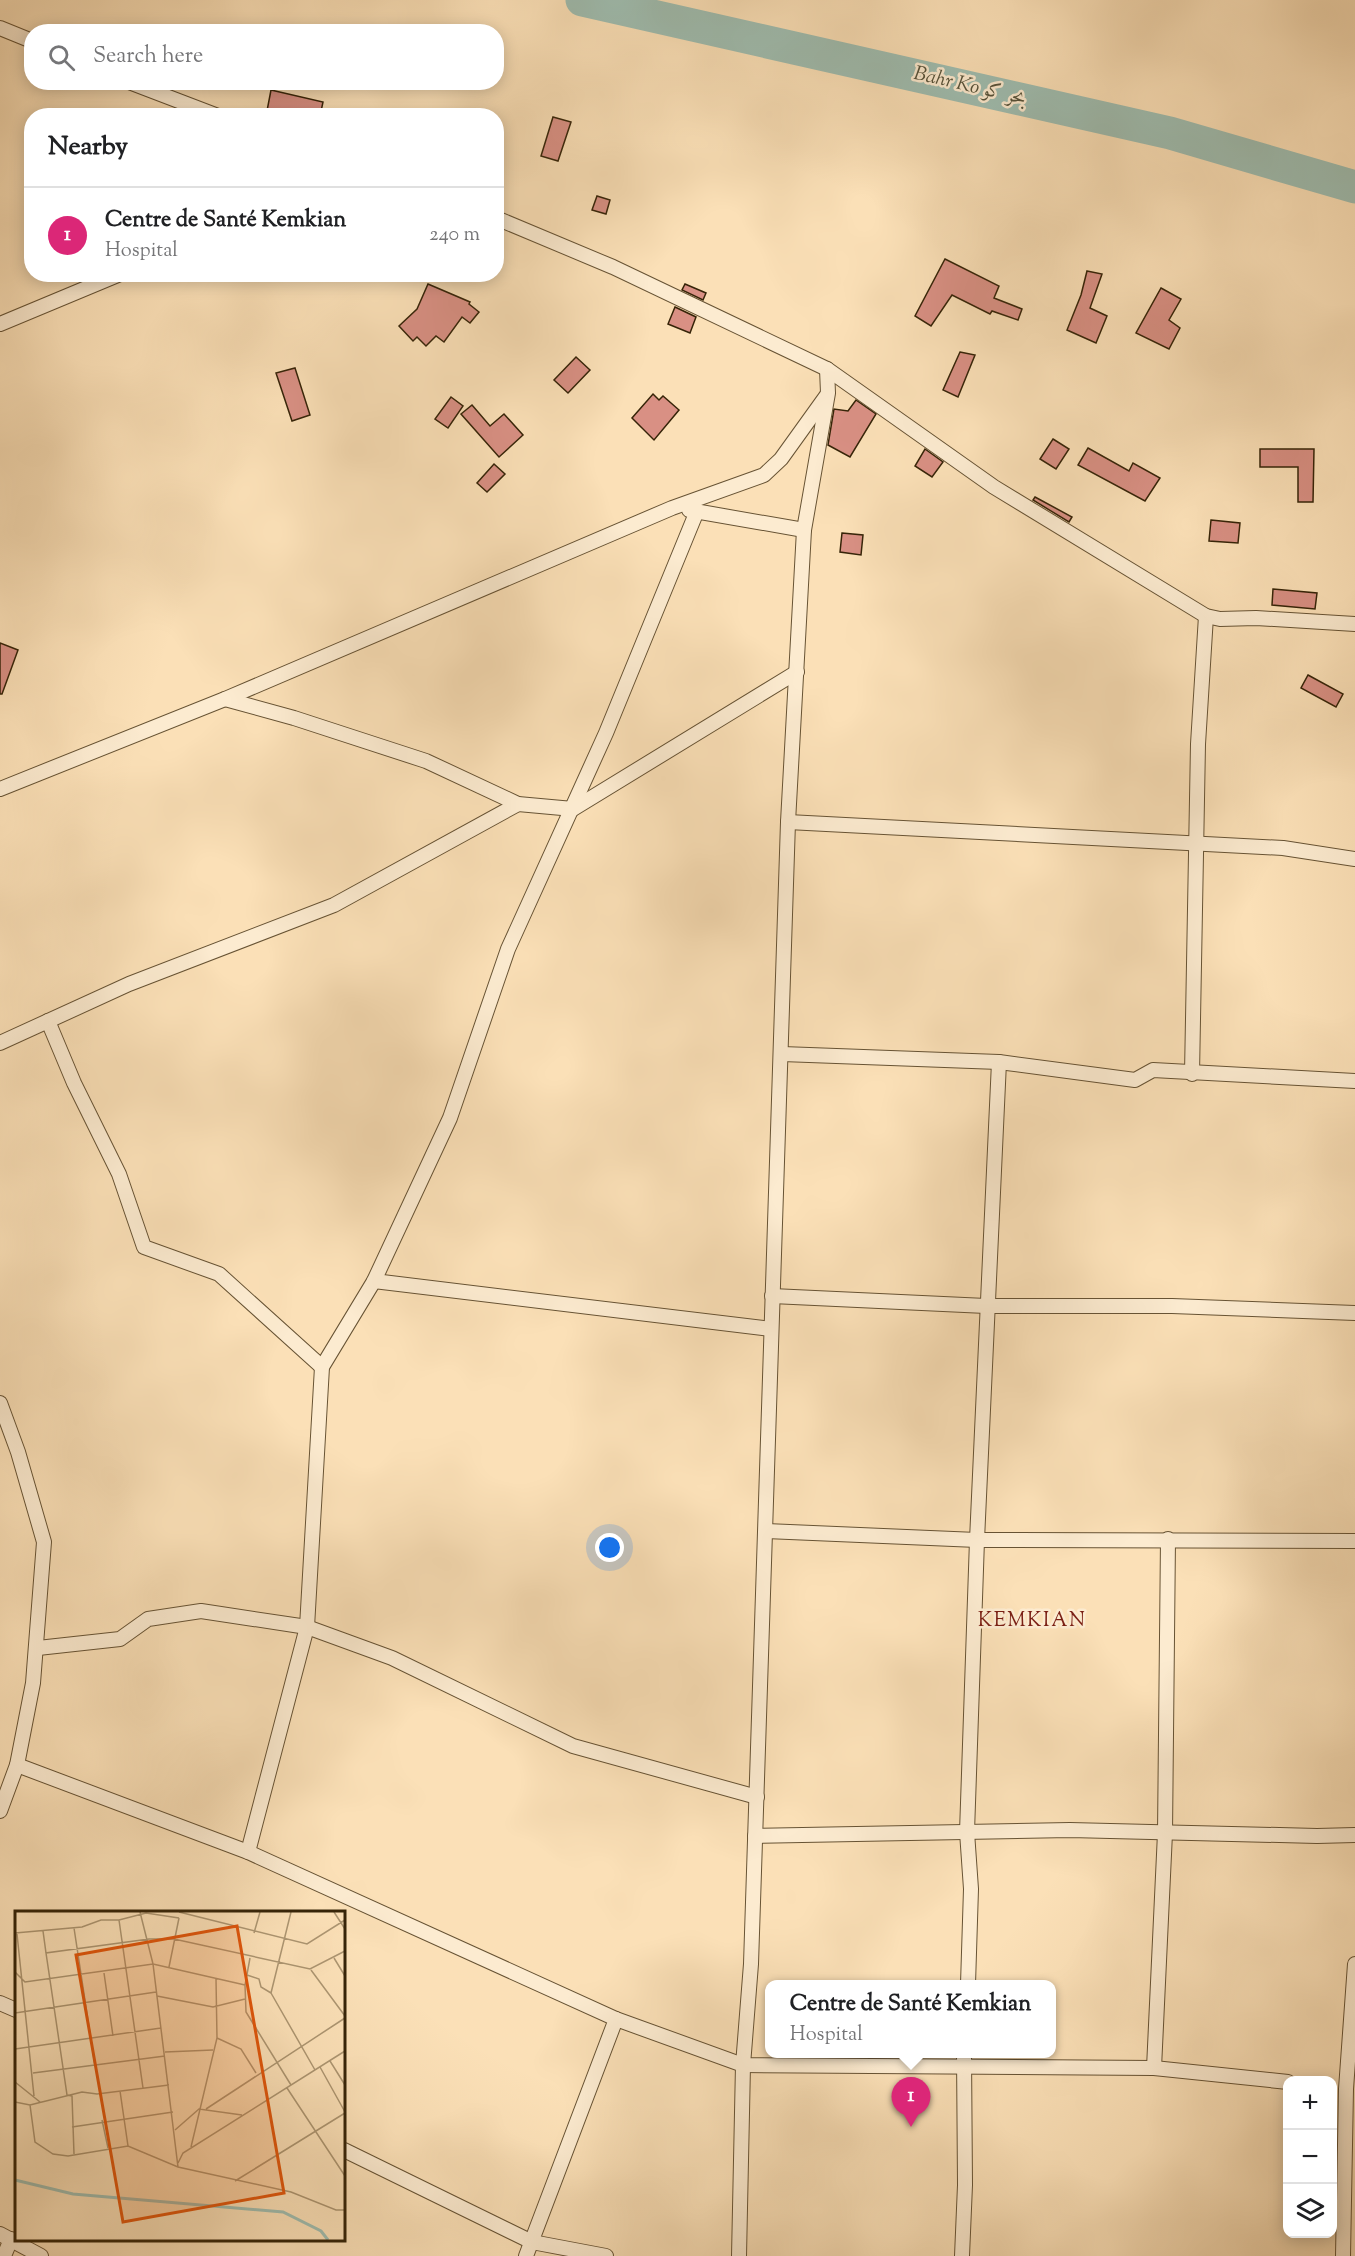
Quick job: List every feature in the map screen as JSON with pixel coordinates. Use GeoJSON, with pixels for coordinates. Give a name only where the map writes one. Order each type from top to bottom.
{"type":"FeatureCollection","features":[{"type":"Feature","properties":{"kind":"street"},"geometry":{"type":"LineString","coordinates":[[0,28],[24,38]]}},
{"type":"Feature","properties":{"kind":"street"},"geometry":{"type":"LineString","coordinates":[[150,90],[197,108]]}},
{"type":"Feature","properties":{"kind":"street"},"geometry":{"type":"LineString","coordinates":[[504,221],[613,267],[827,369],[994,486],[1206,616],[1220,620],[1256,618],[1355,624]]}},
{"type":"Feature","properties":{"kind":"street"},"geometry":{"type":"LineString","coordinates":[[0,324],[101,282]]}},
{"type":"Feature","properties":{"kind":"street"},"geometry":{"type":"LineString","coordinates":[[739,2256],[744,2065],[751,1964],[757,1797],[788,822],[804,530],[828,393],[827,369]]}},
{"type":"Feature","properties":{"kind":"street"},"geometry":{"type":"LineString","coordinates":[[0,789],[225,699],[672,508],[764,475],[782,459],[828,393]]}},
{"type":"Feature","properties":{"kind":"street"},"geometry":{"type":"LineString","coordinates":[[672,508],[804,530]]}},
{"type":"Feature","properties":{"kind":"street"},"geometry":{"type":"LineString","coordinates":[[248,1852],[307,1627],[322,1367],[374,1281],[450,1118],[508,949],[573,809],[649,635],[697,511]]}},
{"type":"Feature","properties":{"kind":"street"},"geometry":{"type":"LineString","coordinates":[[1192,1074],[1198,744],[1206,616]]}},
{"type":"Feature","properties":{"kind":"street"},"geometry":{"type":"LineString","coordinates":[[225,699],[294,718],[426,761],[518,804],[573,809],[797,672]]}},
{"type":"Feature","properties":{"kind":"street"},"geometry":{"type":"LineString","coordinates":[[0,1043],[129,984],[334,905],[518,804]]}},
{"type":"Feature","properties":{"kind":"street"},"geometry":{"type":"LineString","coordinates":[[788,822],[1283,848],[1355,859]]}},
{"type":"Feature","properties":{"kind":"street"},"geometry":{"type":"LineString","coordinates":[[48,1021],[74,1083],[119,1174],[144,1247],[219,1275],[322,1367]]}},
{"type":"Feature","properties":{"kind":"street"},"geometry":{"type":"LineString","coordinates":[[782,1054],[999,1062],[1135,1080],[1153,1070],[1192,1074],[1355,1081]]}},
{"type":"Feature","properties":{"kind":"street"},"geometry":{"type":"LineString","coordinates":[[968,1980],[971,1889],[967,1832],[986,1306],[999,1062]]}},
{"type":"Feature","properties":{"kind":"street"},"geometry":{"type":"LineString","coordinates":[[374,1281],[771,1329]]}},
{"type":"Feature","properties":{"kind":"street"},"geometry":{"type":"LineString","coordinates":[[772,1296],[986,1306],[1172,1306],[1355,1313]]}},
{"type":"Feature","properties":{"kind":"street"},"geometry":{"type":"LineString","coordinates":[[0,1403],[18,1452],[45,1542],[38,1648],[17,1765],[0,1812]]}},
{"type":"Feature","properties":{"kind":"street"},"geometry":{"type":"LineString","coordinates":[[766,1531],[977,1540],[1355,1541]]}},
{"type":"Feature","properties":{"kind":"street"},"geometry":{"type":"LineString","coordinates":[[1155,2068],[1165,1833],[1168,1539]]}},
{"type":"Feature","properties":{"kind":"street"},"geometry":{"type":"LineString","coordinates":[[38,1648],[120,1639],[148,1619],[201,1611],[307,1627],[392,1658],[573,1746],[757,1797]]}},
{"type":"Feature","properties":{"kind":"street"},"geometry":{"type":"LineString","coordinates":[[17,1765],[248,1852],[616,2019],[744,2065],[1155,2068],[1283,2082]]}},
{"type":"Feature","properties":{"kind":"street"},"geometry":{"type":"LineString","coordinates":[[755,1836],[1070,1830],[1355,1835]]}},
{"type":"Feature","properties":{"kind":"street"},"geometry":{"type":"LineString","coordinates":[[1343,2256],[1346,2215],[1344,2087],[1355,1964]]}},
{"type":"Feature","properties":{"kind":"street"},"geometry":{"type":"LineString","coordinates":[[0,2003],[15,2010]]}},
{"type":"Feature","properties":{"kind":"street"},"geometry":{"type":"LineString","coordinates":[[526,2256],[616,2019]]}},
{"type":"Feature","properties":{"kind":"street"},"geometry":{"type":"LineString","coordinates":[[962,2256],[965,2185],[964,2058]]}},
{"type":"Feature","properties":{"kind":"street"},"geometry":{"type":"LineString","coordinates":[[345,2150],[532,2242],[606,2256]]}},
{"type":"Feature","properties":{"kind":"street"},"geometry":{"type":"LineString","coordinates":[[4,2256],[6,2237],[41,2256]]}},
{"type":"Feature","properties":{"kind":"building"},"geometry":{"type":"Polygon","coordinates":[[[271,90],[323,102],[322,108],[268,108],[271,90]]]}},
{"type":"Feature","properties":{"kind":"building"},"geometry":{"type":"Polygon","coordinates":[[[553,117],[571,122],[558,161],[541,156],[553,117]]]}},
{"type":"Feature","properties":{"kind":"building"},"geometry":{"type":"Polygon","coordinates":[[[597,196],[610,200],[606,214],[592,210],[597,196]]]}},
{"type":"Feature","properties":{"kind":"building"},"geometry":{"type":"Polygon","coordinates":[[[945,259],[999,286],[994,298],[1022,309],[1018,320],[992,311],[990,314],[952,295],[931,326],[915,316],[945,259]]]}},
{"type":"Feature","properties":{"kind":"building"},"geometry":{"type":"Polygon","coordinates":[[[1087,271],[1102,274],[1090,308],[1107,316],[1096,343],[1067,330],[1081,295],[1087,271]]]}},
{"type":"Feature","properties":{"kind":"building"},"geometry":{"type":"Polygon","coordinates":[[[428,284],[470,302],[469,304],[479,312],[470,323],[462,317],[444,342],[436,336],[426,346],[417,337],[413,341],[399,326],[417,309],[428,284]]]}},
{"type":"Feature","properties":{"kind":"building"},"geometry":{"type":"Polygon","coordinates":[[[685,284],[706,293],[703,300],[682,290],[685,284]]]}},
{"type":"Feature","properties":{"kind":"building"},"geometry":{"type":"Polygon","coordinates":[[[1161,288],[1181,299],[1169,320],[1180,328],[1169,349],[1136,333],[1161,288]]]}},
{"type":"Feature","properties":{"kind":"building"},"geometry":{"type":"Polygon","coordinates":[[[675,307],[696,317],[690,333],[668,324],[675,307]]]}},
{"type":"Feature","properties":{"kind":"building"},"geometry":{"type":"Polygon","coordinates":[[[960,352],[975,355],[958,397],[943,390],[960,352]]]}},
{"type":"Feature","properties":{"kind":"building"},"geometry":{"type":"Polygon","coordinates":[[[576,357],[590,370],[568,393],[554,380],[576,357]]]}},
{"type":"Feature","properties":{"kind":"building"},"geometry":{"type":"Polygon","coordinates":[[[295,368],[310,415],[292,421],[276,373],[295,368]]]}},
{"type":"Feature","properties":{"kind":"building"},"geometry":{"type":"Polygon","coordinates":[[[653,394],[659,400],[663,396],[679,410],[654,440],[632,418],[653,394]]]}},
{"type":"Feature","properties":{"kind":"building"},"geometry":{"type":"Polygon","coordinates":[[[451,397],[463,406],[448,428],[435,419],[451,397]]]}},
{"type":"Feature","properties":{"kind":"building"},"geometry":{"type":"Polygon","coordinates":[[[856,400],[876,414],[850,457],[828,445],[834,409],[848,411],[856,400]]]}},
{"type":"Feature","properties":{"kind":"building"},"geometry":{"type":"Polygon","coordinates":[[[472,405],[490,426],[504,414],[523,435],[499,457],[461,414],[472,405]]]}},
{"type":"Feature","properties":{"kind":"building"},"geometry":{"type":"Polygon","coordinates":[[[1053,439],[1069,449],[1056,469],[1040,459],[1053,439]]]}},
{"type":"Feature","properties":{"kind":"building"},"geometry":{"type":"Polygon","coordinates":[[[1088,448],[1129,471],[1133,463],[1160,478],[1145,501],[1078,465],[1088,448]]]}},
{"type":"Feature","properties":{"kind":"building"},"geometry":{"type":"Polygon","coordinates":[[[925,449],[943,462],[932,477],[915,466],[925,449]]]}},
{"type":"Feature","properties":{"kind":"building"},"geometry":{"type":"Polygon","coordinates":[[[1260,449],[1314,449],[1313,502],[1298,502],[1298,467],[1260,467],[1260,449]]]}},
{"type":"Feature","properties":{"kind":"building"},"geometry":{"type":"Polygon","coordinates":[[[494,464],[505,474],[487,492],[477,483],[494,464]]]}},
{"type":"Feature","properties":{"kind":"building"},"geometry":{"type":"Polygon","coordinates":[[[1035,497],[1072,517],[1069,522],[1033,500],[1035,497]]]}},
{"type":"Feature","properties":{"kind":"building"},"geometry":{"type":"Polygon","coordinates":[[[1211,520],[1240,523],[1238,543],[1209,541],[1211,520]]]}},
{"type":"Feature","properties":{"kind":"building"},"geometry":{"type":"Polygon","coordinates":[[[842,533],[863,535],[861,555],[840,552],[842,533]]]}},
{"type":"Feature","properties":{"kind":"building"},"geometry":{"type":"Polygon","coordinates":[[[1273,589],[1317,593],[1315,609],[1272,605],[1273,589]]]}},
{"type":"Feature","properties":{"kind":"building"},"geometry":{"type":"Polygon","coordinates":[[[0,643],[18,650],[2,694],[0,694],[0,643]]]}},
{"type":"Feature","properties":{"kind":"building"},"geometry":{"type":"Polygon","coordinates":[[[1308,675],[1343,694],[1336,707],[1301,688],[1308,675]]]}},
{"type":"Feature","properties":{"kind":"waterway","name":"Bahr Ko بحر كو"},"geometry":{"type":"LineString","coordinates":[[582,0],[1170,133],[1355,187]]}},
{"type":"Feature","properties":{"kind":"place","name":"Centre de Santé Kemkian"},"geometry":{"type":"Point","coordinates":[911,2127]}},
{"type":"Feature","properties":{"kind":"district","name":"KEMKIAN"},"geometry":{"type":"Point","coordinates":[1032,1621]}}]}
